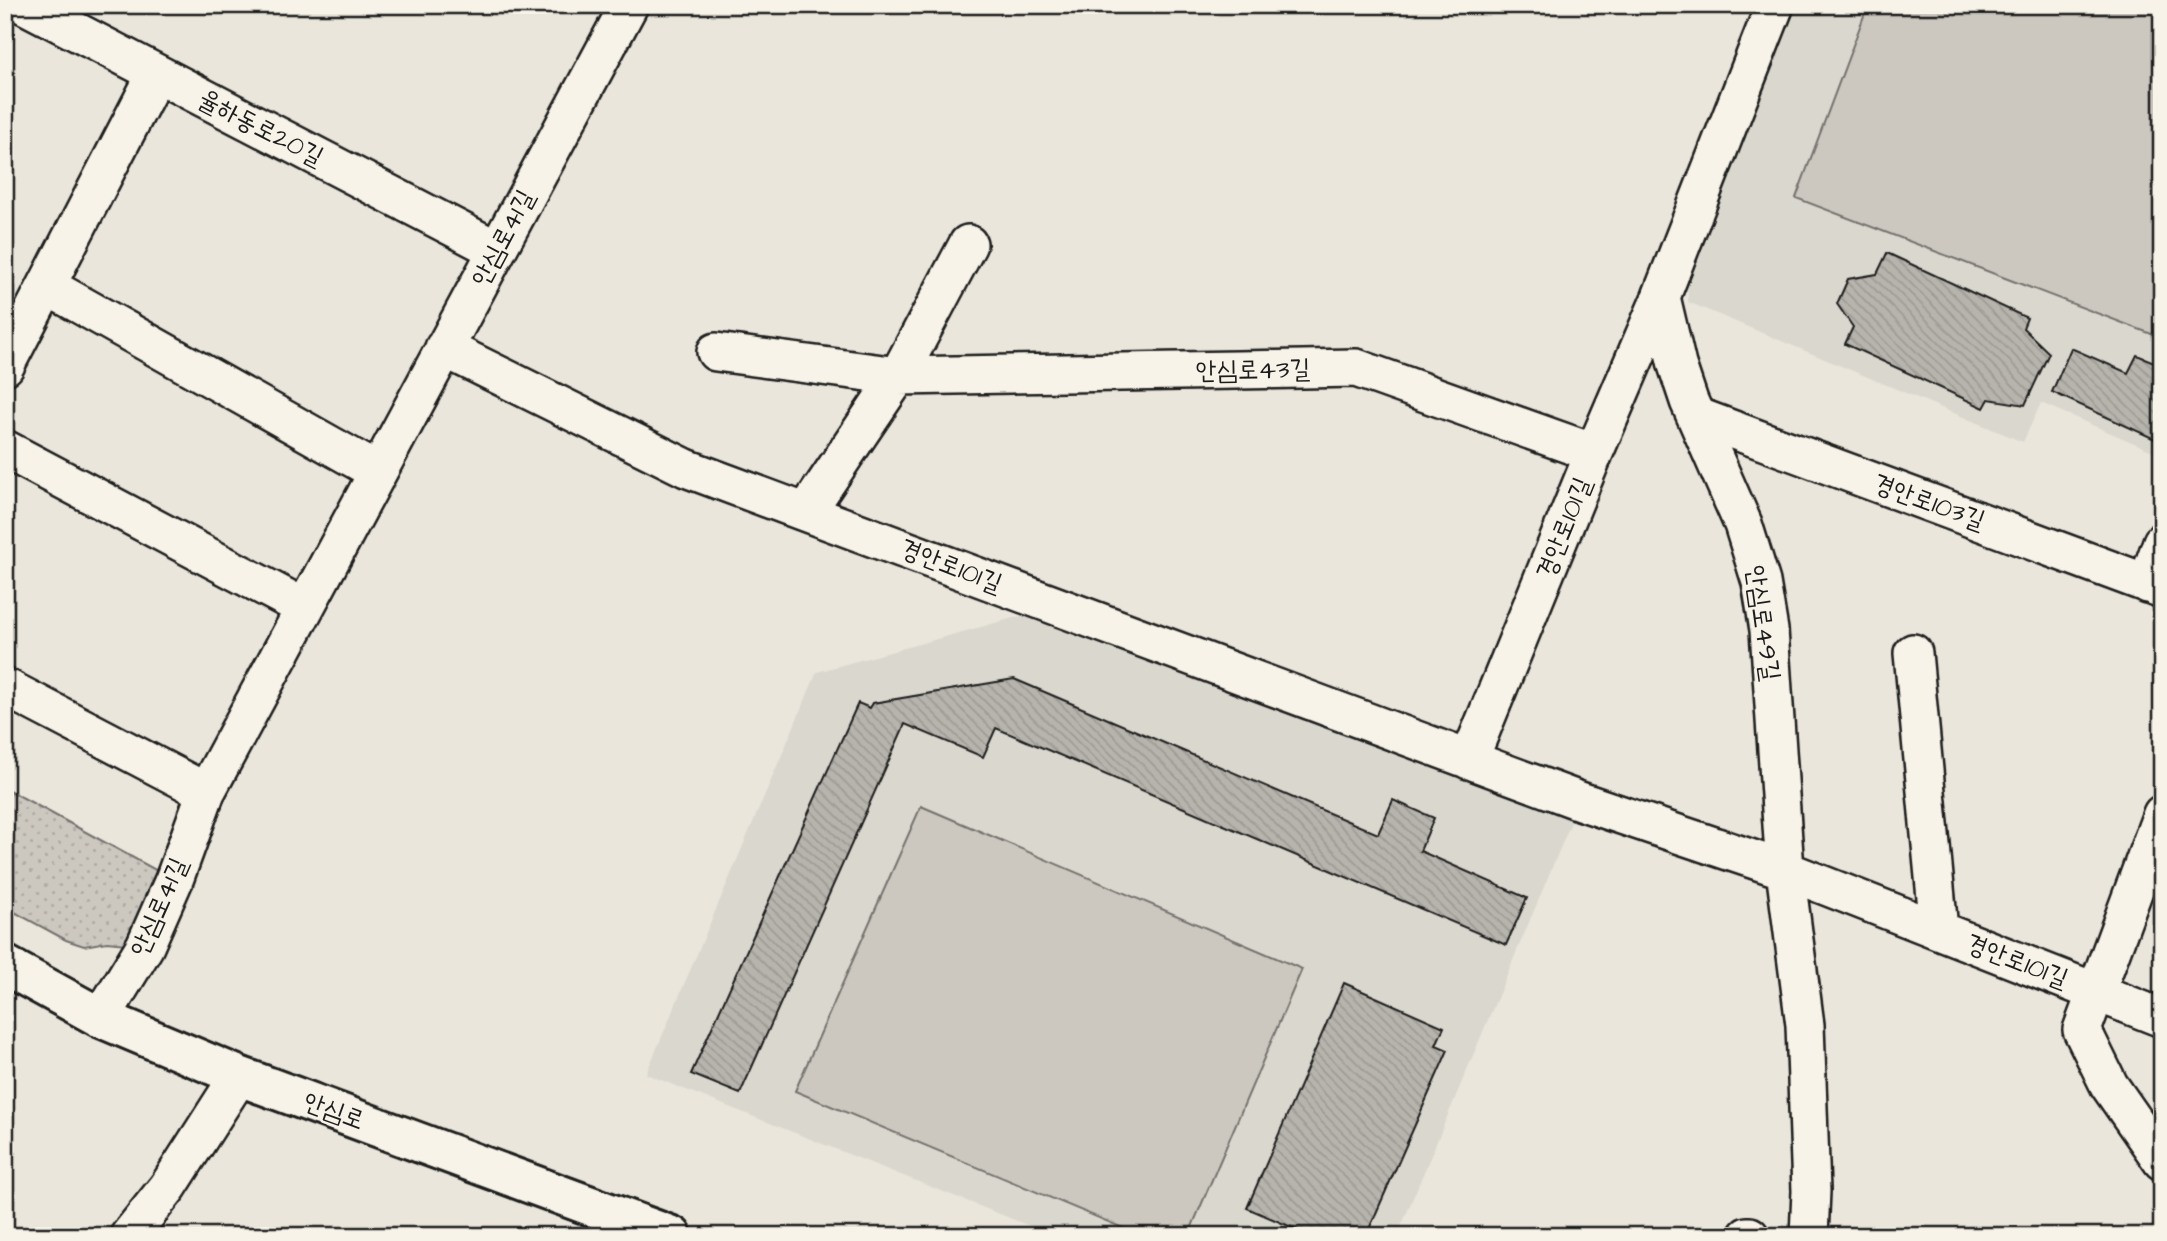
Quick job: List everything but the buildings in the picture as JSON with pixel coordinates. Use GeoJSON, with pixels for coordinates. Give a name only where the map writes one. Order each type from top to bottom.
{"type":"FeatureCollection","features":[{"type":"Feature","properties":{"kind":"main road","name":"안심로"},"geometry":{"type":"LineString","coordinates":[[5,965],[101,1018],[239,1076],[672,1236]]}},
{"type":"Feature","properties":{"kind":"street","name":"율하동로20길"},"geometry":{"type":"LineString","coordinates":[[26,5],[497,250]]}},
{"type":"Feature","properties":{"kind":"street","name":"안심로41길"},"geometry":{"type":"LineString","coordinates":[[101,1018],[145,946],[174,880],[206,792],[629,5]]}},
{"type":"Feature","properties":{"kind":"street"},"geometry":{"type":"LineString","coordinates":[[1661,297],[1775,5]]}},
{"type":"Feature","properties":{"kind":"street"},"geometry":{"type":"LineString","coordinates":[[5,366],[156,74]]}},
{"type":"Feature","properties":{"kind":"street"},"geometry":{"type":"LineString","coordinates":[[807,511],[898,376],[968,244]]}},
{"type":"Feature","properties":{"kind":"street"},"geometry":{"type":"LineString","coordinates":[[47,286],[378,472]]}},
{"type":"Feature","properties":{"kind":"street","name":"안심로49길"},"geometry":{"type":"LineString","coordinates":[[1661,297],[1676,365],[1743,524],[1761,582],[1769,630],[1785,870],[1805,1025],[1811,1191],[1809,1236]]}},
{"type":"Feature","properties":{"kind":"street","name":"경안로101길"},"geometry":{"type":"LineString","coordinates":[[1469,760],[1594,453],[1661,297]]}},
{"type":"Feature","properties":{"kind":"street","name":"경안로101길"},"geometry":{"type":"LineString","coordinates":[[444,348],[686,468],[1580,801],[1785,870],[2162,1017]]}},
{"type":"Feature","properties":{"kind":"street","name":"안심로43길"},"geometry":{"type":"LineString","coordinates":[[716,352],[898,376],[1356,368],[1594,453]]}},
{"type":"Feature","properties":{"kind":"street","name":"경안로103길"},"geometry":{"type":"LineString","coordinates":[[1696,416],[2155,587]]}},
{"type":"Feature","properties":{"kind":"street"},"geometry":{"type":"LineString","coordinates":[[5,449],[305,608]]}},
{"type":"Feature","properties":{"kind":"street"},"geometry":{"type":"LineString","coordinates":[[2155,587],[2162,542]]}},
{"type":"Feature","properties":{"kind":"street","name":"경안로101길"},"geometry":{"type":"LineString","coordinates":[[1913,653],[1939,930]]}},
{"type":"Feature","properties":{"kind":"street"},"geometry":{"type":"LineString","coordinates":[[5,687],[206,792]]}},
{"type":"Feature","properties":{"kind":"street","name":"경안로101길"},"geometry":{"type":"LineString","coordinates":[[2161,820],[2082,1030],[2109,1085],[2162,1161]]}},
{"type":"Feature","properties":{"kind":"street"},"geometry":{"type":"LineString","coordinates":[[129,1236],[168,1187],[239,1076]]}},
{"type":"Feature","properties":{"kind":"shaded area"},"geometry":{"type":"Polygon","coordinates":[[[1774,5],[2162,5],[2162,455],[2041,403],[2023,442],[1688,302],[1686,232],[1774,5]]]}},
{"type":"Feature","properties":{"kind":"shaded area"},"geometry":{"type":"Polygon","coordinates":[[[1868,5],[2162,6],[2162,338],[1796,198],[1868,5]]]}},
{"type":"Feature","properties":{"kind":"shaded area"},"geometry":{"type":"Polygon","coordinates":[[[1057,606],[1580,801],[1397,1236],[1055,1236],[646,1074],[817,672],[1057,606]]]}},
{"type":"Feature","properties":{"kind":"shaded area"},"geometry":{"type":"Polygon","coordinates":[[[5,788],[174,880],[145,946],[107,942],[84,946],[66,940],[5,907],[5,788]]]}},
{"type":"Feature","properties":{"kind":"shaded area"},"geometry":{"type":"Polygon","coordinates":[[[921,806],[1302,969],[1188,1236],[1142,1236],[795,1091],[921,806]]]}}]}
